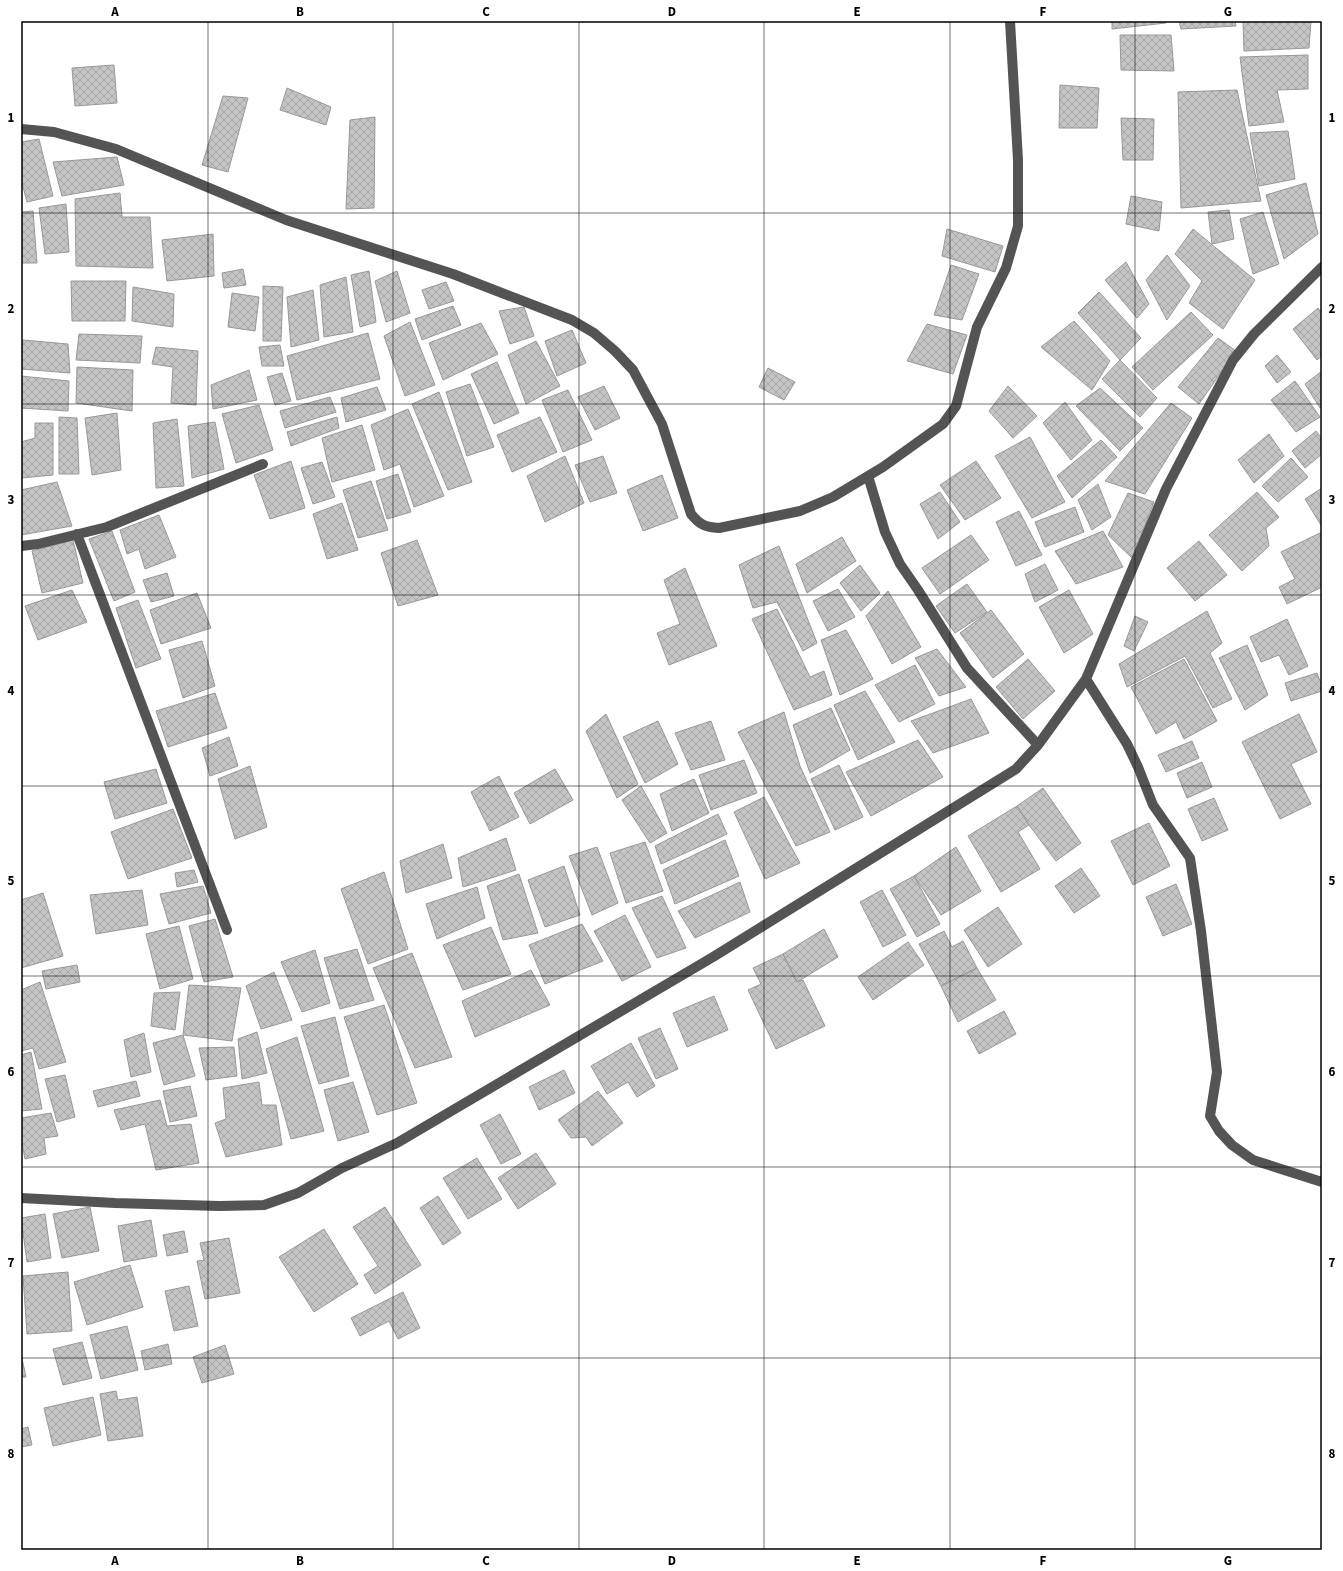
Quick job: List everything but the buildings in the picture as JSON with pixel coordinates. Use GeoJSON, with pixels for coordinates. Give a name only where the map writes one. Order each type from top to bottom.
{"type":"FeatureCollection","features":[{"type":"Feature","properties":{"kind":"street"},"geometry":{"type":"LineString","coordinates":[[21,129],[54,132],[116,149],[286,220],[453,274],[572,320],[594,333],[615,351],[633,370],[662,424],[691,514],[698,523],[708,527],[719,528],[800,511],[833,497],[883,467],[943,424],[956,406],[977,327],[1006,268],[1018,226],[1018,160],[1010,21]]}},
{"type":"Feature","properties":{"kind":"street"},"geometry":{"type":"LineString","coordinates":[[21,1198],[219,1206],[264,1205],[298,1192],[342,1168],[397,1144],[713,957],[1016,769],[1038,745],[1086,678],[1166,489],[1234,360],[1254,334],[1322,267]]}},
{"type":"Feature","properties":{"kind":"street"},"geometry":{"type":"LineString","coordinates":[[21,546],[38,544],[107,527],[263,464]]}},
{"type":"Feature","properties":{"kind":"street"},"geometry":{"type":"LineString","coordinates":[[868,476],[885,532],[900,564],[967,668],[1038,745]]}},
{"type":"Feature","properties":{"kind":"street"},"geometry":{"type":"LineString","coordinates":[[77,534],[226,930]]}},
{"type":"Feature","properties":{"kind":"street"},"geometry":{"type":"LineString","coordinates":[[1086,678],[1127,744],[1153,805],[1190,858],[1201,931],[1217,1072],[1210,1116],[1219,1131],[1232,1145],[1253,1160],[1322,1182]]}}]}
